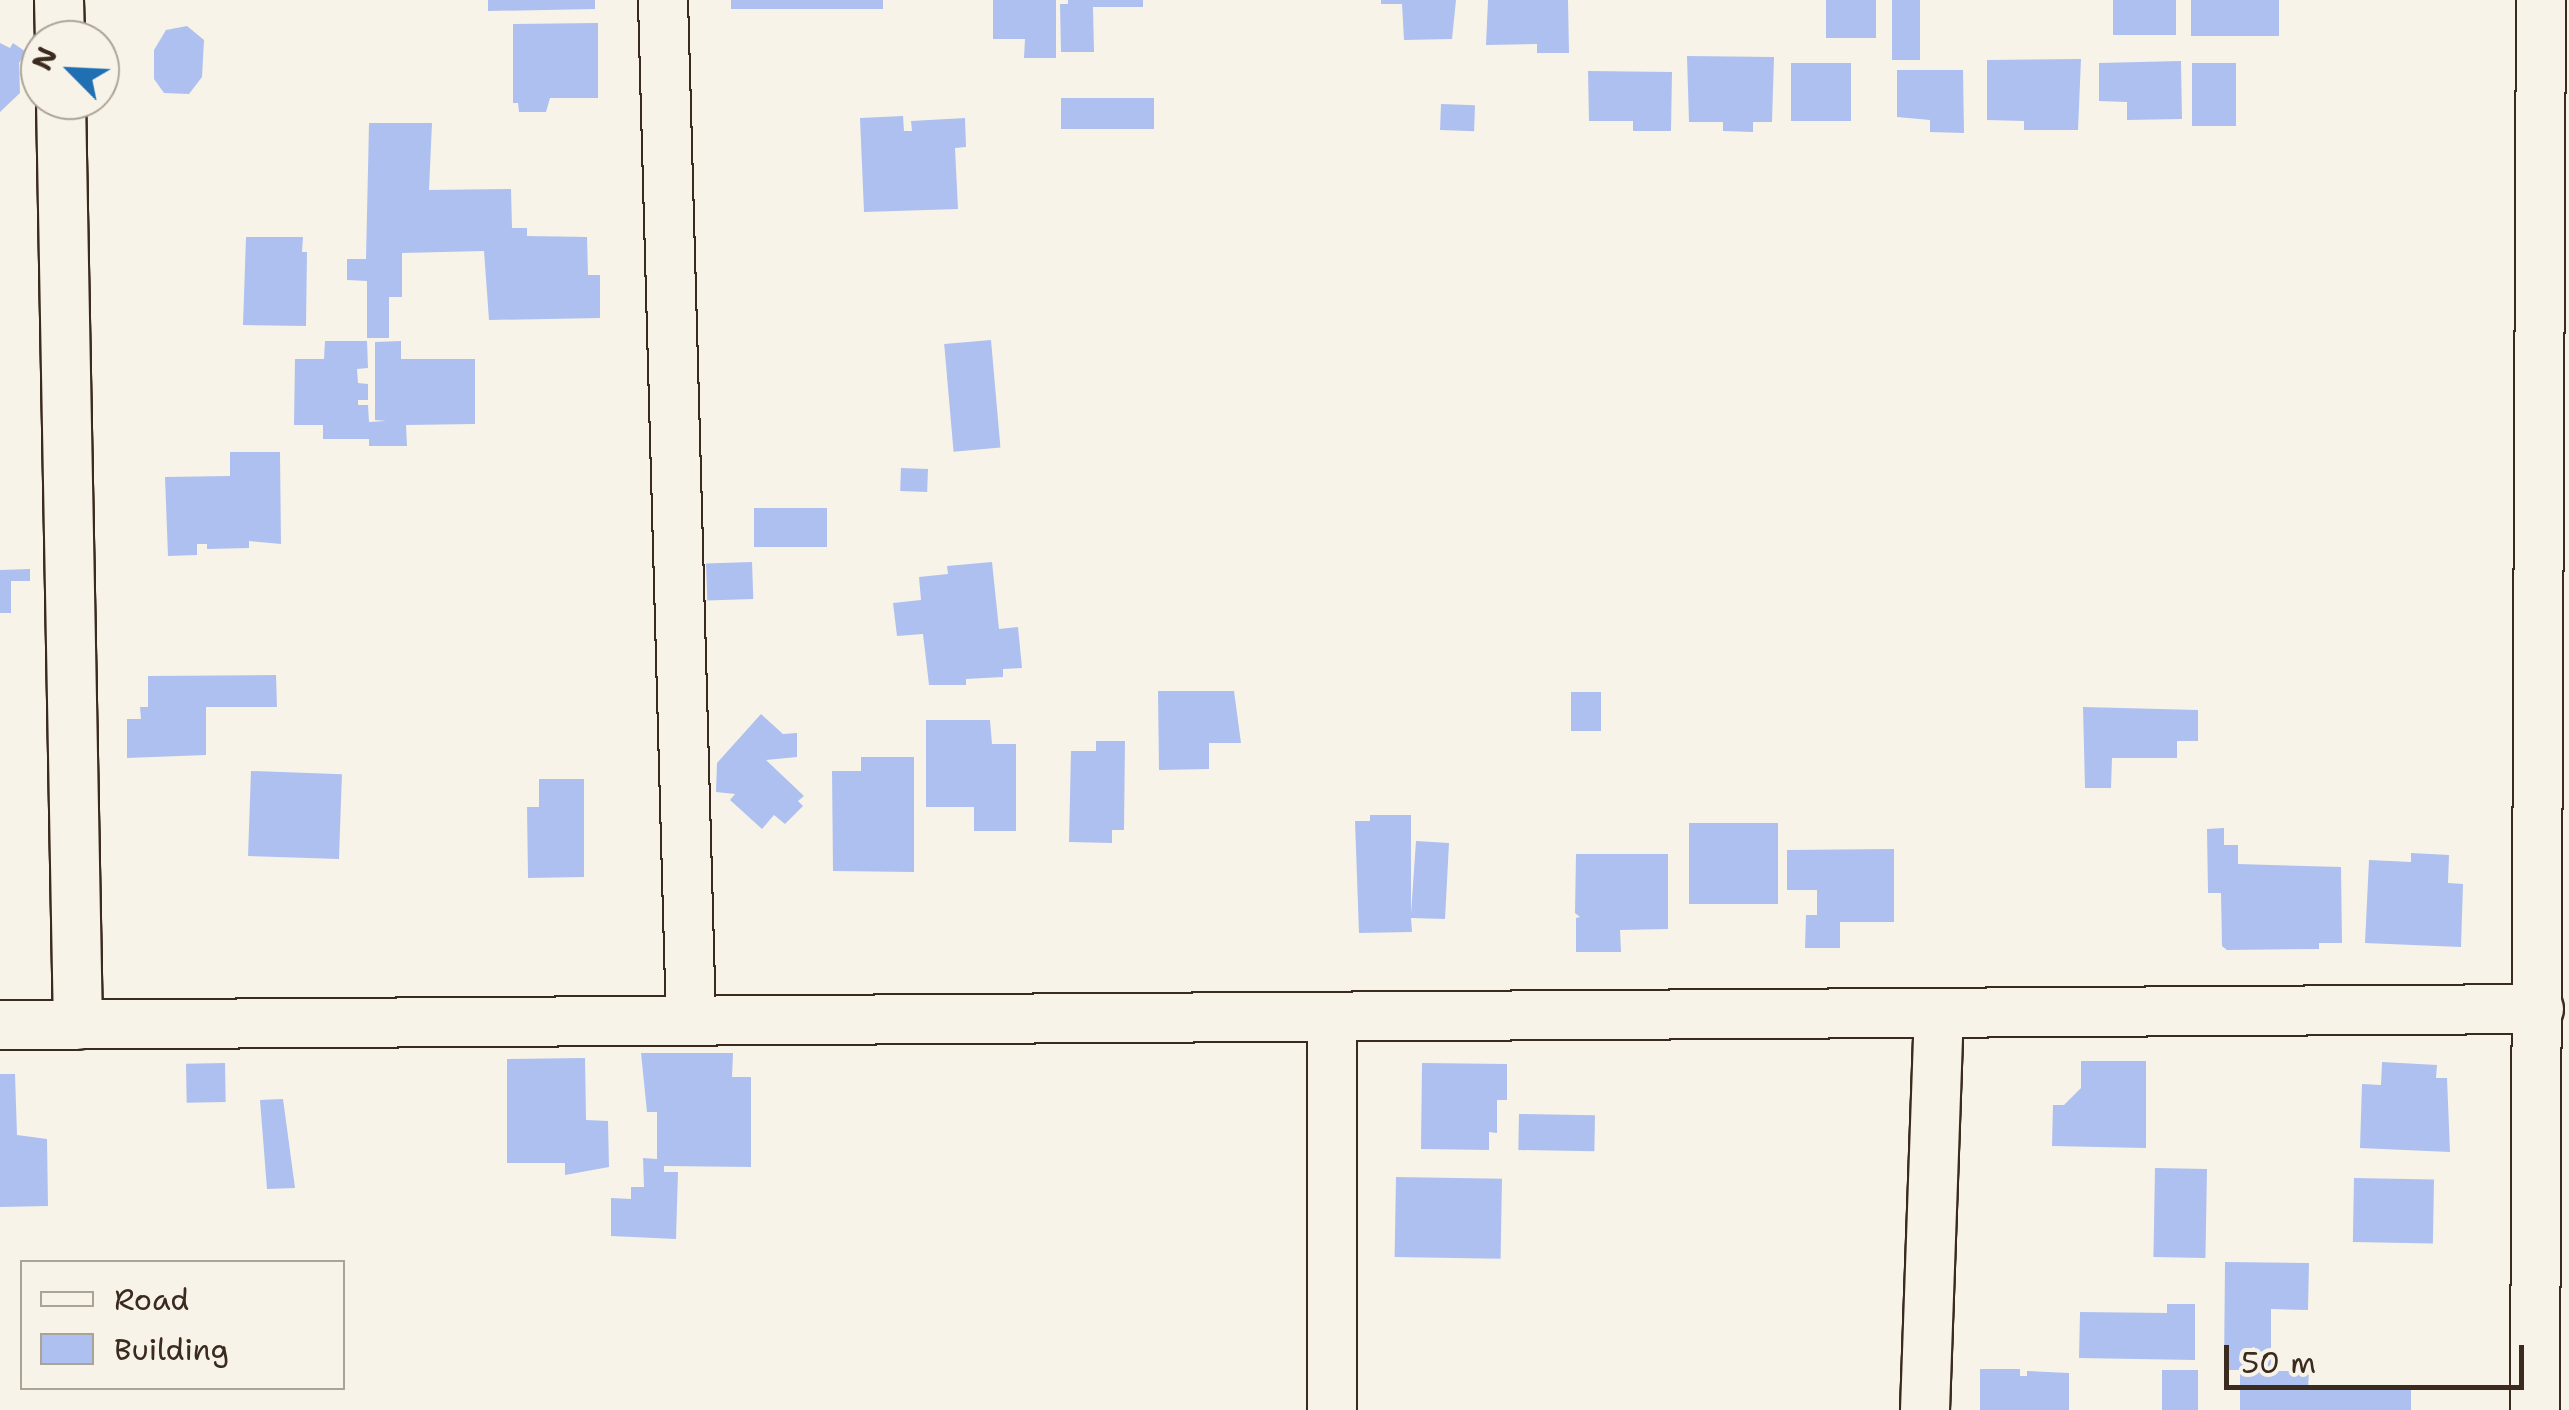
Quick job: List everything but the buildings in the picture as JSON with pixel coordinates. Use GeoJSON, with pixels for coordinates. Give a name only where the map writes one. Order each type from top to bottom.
{"type":"FeatureCollection","features":[{"type":"Feature","properties":{"kind":"street"},"geometry":{"type":"LineString","coordinates":[[663,0],[690,1021]]}},
{"type":"Feature","properties":{"kind":"street"},"geometry":{"type":"LineString","coordinates":[[2535,1410],[2539,1010],[2554,568],[2541,0]]}},
{"type":"Feature","properties":{"kind":"street"},"geometry":{"type":"LineString","coordinates":[[61,120],[78,1025]]}},
{"type":"Feature","properties":{"kind":"street"},"geometry":{"type":"LineString","coordinates":[[0,1026],[2539,1010]]}},
{"type":"Feature","properties":{"kind":"street"},"geometry":{"type":"LineString","coordinates":[[1926,1410],[1939,1013]]}},
{"type":"Feature","properties":{"kind":"street"},"geometry":{"type":"LineString","coordinates":[[1332,1017],[1332,1410]]}}]}
